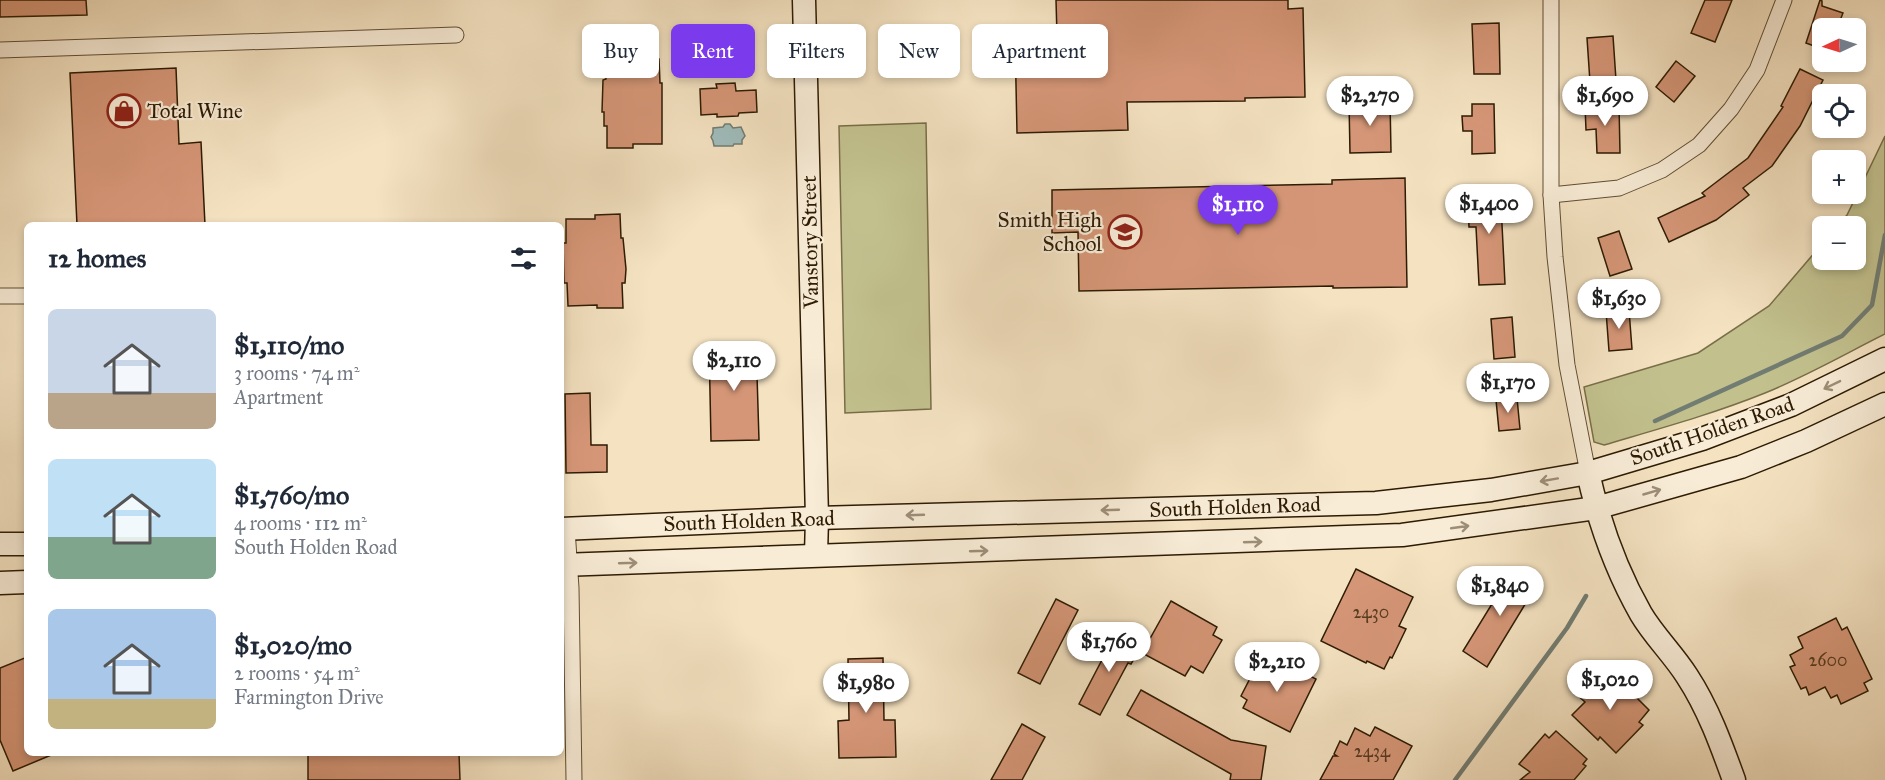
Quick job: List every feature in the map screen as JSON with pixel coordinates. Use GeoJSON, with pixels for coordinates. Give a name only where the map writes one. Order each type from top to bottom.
{"type":"FeatureCollection","features":[{"type":"Feature","properties":{"kind":"main road","name":"Vanstory Street"},"geometry":{"type":"LineString","coordinates":[[804,0],[816,555]]}},
{"type":"Feature","properties":{"kind":"main road","name":"South Holden Road"},"geometry":{"type":"LineString","coordinates":[[564,529],[817,518],[1376,503],[1491,490],[1588,473],[1713,435],[1791,405],[1885,359]]}},
{"type":"Feature","properties":{"kind":"main road","name":"South Holden Road"},"geometry":{"type":"LineString","coordinates":[[566,565],[1377,537],[1596,508],[1741,467],[1806,441],[1885,405]]}},
{"type":"Feature","properties":{"kind":"main road"},"geometry":{"type":"LineString","coordinates":[[1588,473],[1596,508],[1624,582],[1642,615],[1689,678],[1719,737],[1734,780]]}},
{"type":"Feature","properties":{"kind":"main road"},"geometry":{"type":"LineString","coordinates":[[0,544],[24,544]]}},
{"type":"Feature","properties":{"kind":"main road"},"geometry":{"type":"LineString","coordinates":[[0,583],[24,582]]}},
{"type":"Feature","properties":{"kind":"street"},"geometry":{"type":"LineString","coordinates":[[1551,0],[1551,195],[1555,257],[1567,365],[1588,473]]}},
{"type":"Feature","properties":{"kind":"street"},"geometry":{"type":"LineString","coordinates":[[1551,195],[1619,188],[1662,170],[1699,145],[1731,109],[1757,70],[1784,0]]}},
{"type":"Feature","properties":{"kind":"street"},"geometry":{"type":"LineString","coordinates":[[0,50],[456,35]]}},
{"type":"Feature","properties":{"kind":"street"},"geometry":{"type":"LineString","coordinates":[[0,296],[24,296]]}},
{"type":"Feature","properties":{"kind":"street"},"geometry":{"type":"LineString","coordinates":[[564,529],[574,780]]}},
{"type":"Feature","properties":{"kind":"shaded area"},"geometry":{"type":"Polygon","coordinates":[[[926,123],[931,409],[845,413],[839,126],[926,123]]]}},
{"type":"Feature","properties":{"kind":"shaded area"},"geometry":{"type":"Polygon","coordinates":[[[1885,136],[1885,334],[1796,379],[1745,401],[1604,445],[1594,442],[1584,387],[1698,353],[1769,306],[1812,256],[1812,270],[1866,270],[1866,216],[1846,216],[1852,204],[1866,204],[1866,176],[1885,136]]]}},
{"type":"Feature","properties":{"kind":"water"},"geometry":{"type":"Polygon","coordinates":[[[725,124],[730,124],[733,128],[741,127],[745,136],[742,144],[714,146],[711,137],[713,128],[723,127],[725,124]]]}},
{"type":"Feature","properties":{"kind":"building"},"geometry":{"type":"Polygon","coordinates":[[[0,0],[86,0],[87,15],[0,17],[0,0]]]}},
{"type":"Feature","properties":{"kind":"building"},"geometry":{"type":"Polygon","coordinates":[[[1056,0],[1288,0],[1288,9],[1303,8],[1305,97],[1245,98],[1245,101],[1127,102],[1128,130],[1017,133],[1016,78],[1108,78],[1108,24],[1057,24],[1056,0]]]}},
{"type":"Feature","properties":{"kind":"building"},"geometry":{"type":"Polygon","coordinates":[[[1705,0],[1732,0],[1715,42],[1691,33],[1705,0]]]}},
{"type":"Feature","properties":{"kind":"building"},"geometry":{"type":"Polygon","coordinates":[[[1820,0],[1822,6],[1843,13],[1841,18],[1814,18],[1820,0]]]}},
{"type":"Feature","properties":{"kind":"building"},"geometry":{"type":"Polygon","coordinates":[[[1499,23],[1500,74],[1474,74],[1472,24],[1499,23]]]}},
{"type":"Feature","properties":{"kind":"building"},"geometry":{"type":"Polygon","coordinates":[[[1812,25],[1812,45],[1806,43],[1812,25]]]}},
{"type":"Feature","properties":{"kind":"building"},"geometry":{"type":"Polygon","coordinates":[[[1613,36],[1616,80],[1590,82],[1587,38],[1613,36]]]}},
{"type":"Feature","properties":{"kind":"building"},"geometry":{"type":"Polygon","coordinates":[[[659,59],[660,83],[662,83],[662,144],[633,144],[633,148],[607,148],[607,126],[604,126],[604,112],[602,112],[603,80],[659,78],[659,59]]]}},
{"type":"Feature","properties":{"kind":"building"},"geometry":{"type":"Polygon","coordinates":[[[1676,61],[1695,76],[1674,102],[1656,87],[1676,61]]]}},
{"type":"Feature","properties":{"kind":"building"},"geometry":{"type":"Polygon","coordinates":[[[176,68],[179,144],[201,142],[205,222],[77,222],[70,73],[176,68]]]}},
{"type":"Feature","properties":{"kind":"building"},"geometry":{"type":"Polygon","coordinates":[[[1800,69],[1823,80],[1821,84],[1812,84],[1812,102],[1800,126],[1772,166],[1743,188],[1749,195],[1716,220],[1669,242],[1658,218],[1705,196],[1702,193],[1748,158],[1783,107],[1781,106],[1800,69]]]}},
{"type":"Feature","properties":{"kind":"building"},"geometry":{"type":"Polygon","coordinates":[[[735,83],[736,91],[756,90],[757,112],[739,113],[738,116],[701,115],[700,89],[717,88],[716,84],[735,83]]]}},
{"type":"Feature","properties":{"kind":"building"},"geometry":{"type":"Polygon","coordinates":[[[1390,101],[1391,152],[1350,153],[1349,102],[1390,101]]]}},
{"type":"Feature","properties":{"kind":"building"},"geometry":{"type":"Polygon","coordinates":[[[1472,104],[1494,104],[1495,153],[1472,154],[1472,131],[1463,131],[1462,116],[1472,116],[1472,104]]]}},
{"type":"Feature","properties":{"kind":"building"},"geometry":{"type":"Polygon","coordinates":[[[1619,105],[1620,153],[1597,153],[1596,129],[1586,130],[1585,106],[1619,105]]]}},
{"type":"Feature","properties":{"kind":"building"},"geometry":{"type":"Polygon","coordinates":[[[1405,178],[1407,287],[1333,288],[1333,286],[1079,291],[1078,232],[1052,233],[1052,190],[1332,184],[1332,180],[1405,178]]]}},
{"type":"Feature","properties":{"kind":"building"},"geometry":{"type":"Polygon","coordinates":[[[1500,185],[1505,284],[1479,285],[1476,227],[1469,227],[1468,202],[1479,201],[1478,187],[1500,185]]]}},
{"type":"Feature","properties":{"kind":"building"},"geometry":{"type":"Polygon","coordinates":[[[620,214],[626,269],[625,283],[622,283],[623,308],[597,308],[597,305],[568,306],[567,283],[564,283],[566,219],[595,219],[595,215],[620,214]]]}},
{"type":"Feature","properties":{"kind":"building"},"geometry":{"type":"Polygon","coordinates":[[[1619,231],[1632,269],[1610,276],[1598,238],[1619,231]]]}},
{"type":"Feature","properties":{"kind":"building"},"geometry":{"type":"Polygon","coordinates":[[[1629,310],[1632,349],[1609,351],[1606,311],[1629,310]]]}},
{"type":"Feature","properties":{"kind":"building"},"geometry":{"type":"Polygon","coordinates":[[[1512,317],[1515,357],[1494,359],[1491,319],[1512,317]]]}},
{"type":"Feature","properties":{"kind":"building"},"geometry":{"type":"Polygon","coordinates":[[[756,342],[759,440],[711,441],[709,343],[756,342]]]}},
{"type":"Feature","properties":{"kind":"building"},"geometry":{"type":"Polygon","coordinates":[[[590,393],[591,445],[607,445],[607,472],[566,473],[565,394],[590,393]]]}},
{"type":"Feature","properties":{"kind":"building"},"geometry":{"type":"Polygon","coordinates":[[[1517,398],[1520,429],[1499,431],[1496,400],[1517,398]]]}},
{"type":"Feature","properties":{"kind":"building"},"geometry":{"type":"Polygon","coordinates":[[[1514,568],[1538,583],[1487,667],[1463,651],[1514,568]]]}},
{"type":"Feature","properties":{"kind":"building"},"geometry":{"type":"Polygon","coordinates":[[[1356,569],[1413,597],[1399,626],[1406,629],[1384,669],[1367,661],[1366,663],[1321,641],[1356,569]]]}},
{"type":"Feature","properties":{"kind":"building"},"geometry":{"type":"Polygon","coordinates":[[[1056,599],[1078,610],[1040,684],[1018,673],[1056,599]]]}},
{"type":"Feature","properties":{"kind":"building"},"geometry":{"type":"Polygon","coordinates":[[[1171,601],[1217,627],[1213,635],[1222,640],[1203,673],[1191,666],[1185,676],[1142,653],[1171,601]]]}},
{"type":"Feature","properties":{"kind":"building"},"geometry":{"type":"Polygon","coordinates":[[[1836,618],[1842,630],[1847,627],[1872,679],[1864,683],[1868,691],[1841,704],[1837,695],[1831,698],[1825,687],[1809,695],[1806,687],[1801,689],[1790,667],[1795,665],[1790,655],[1803,648],[1798,637],[1836,618]]]}},
{"type":"Feature","properties":{"kind":"building"},"geometry":{"type":"Polygon","coordinates":[[[1116,633],[1141,646],[1131,664],[1128,663],[1100,715],[1079,704],[1116,633]]]}},
{"type":"Feature","properties":{"kind":"building"},"geometry":{"type":"Polygon","coordinates":[[[1271,656],[1316,679],[1290,732],[1243,708],[1247,700],[1241,696],[1259,661],[1267,665],[1271,656]]]}},
{"type":"Feature","properties":{"kind":"building"},"geometry":{"type":"Polygon","coordinates":[[[24,658],[24,756],[49,756],[13,771],[0,740],[0,668],[24,658]]]}},
{"type":"Feature","properties":{"kind":"building"},"geometry":{"type":"Polygon","coordinates":[[[883,658],[884,720],[895,720],[896,757],[839,758],[838,721],[849,720],[848,659],[883,658]]]}},
{"type":"Feature","properties":{"kind":"building"},"geometry":{"type":"Polygon","coordinates":[[[1599,670],[1619,689],[1625,682],[1639,695],[1636,697],[1649,710],[1639,722],[1643,725],[1616,753],[1600,737],[1598,740],[1572,715],[1585,702],[1576,694],[1599,670]]]}},
{"type":"Feature","properties":{"kind":"building"},"geometry":{"type":"Polygon","coordinates":[[[1141,690],[1231,740],[1266,746],[1261,780],[1230,780],[1231,774],[1127,715],[1141,690]]]}},
{"type":"Feature","properties":{"kind":"building"},"geometry":{"type":"Polygon","coordinates":[[[1022,724],[1045,737],[1022,780],[991,780],[1022,724]]]}},
{"type":"Feature","properties":{"kind":"building"},"geometry":{"type":"Polygon","coordinates":[[[1375,727],[1412,746],[1393,780],[1320,780],[1333,756],[1337,756],[1334,754],[1340,741],[1347,745],[1355,728],[1370,736],[1375,727]]]}},
{"type":"Feature","properties":{"kind":"building"},"geometry":{"type":"Polygon","coordinates":[[[1556,731],[1587,759],[1583,764],[1586,766],[1574,780],[1520,780],[1530,772],[1519,764],[1545,734],[1549,738],[1556,731]]]}},
{"type":"Feature","properties":{"kind":"building"},"geometry":{"type":"Polygon","coordinates":[[[308,756],[459,756],[460,780],[308,780],[308,756]]]}},
{"type":"Feature","properties":{"kind":"waterway"},"geometry":{"type":"LineString","coordinates":[[1655,421],[1842,336],[1872,305],[1885,235]]}},
{"type":"Feature","properties":{"kind":"waterway"},"geometry":{"type":"LineString","coordinates":[[1455,780],[1567,628],[1586,596]]}},
{"type":"Feature","properties":{"kind":"place","name":"Total Wine"},"geometry":{"type":"Point","coordinates":[124,111]}},
{"type":"Feature","properties":{"kind":"place","name":"Smith High School"},"geometry":{"type":"Point","coordinates":[1125,232]}}]}
